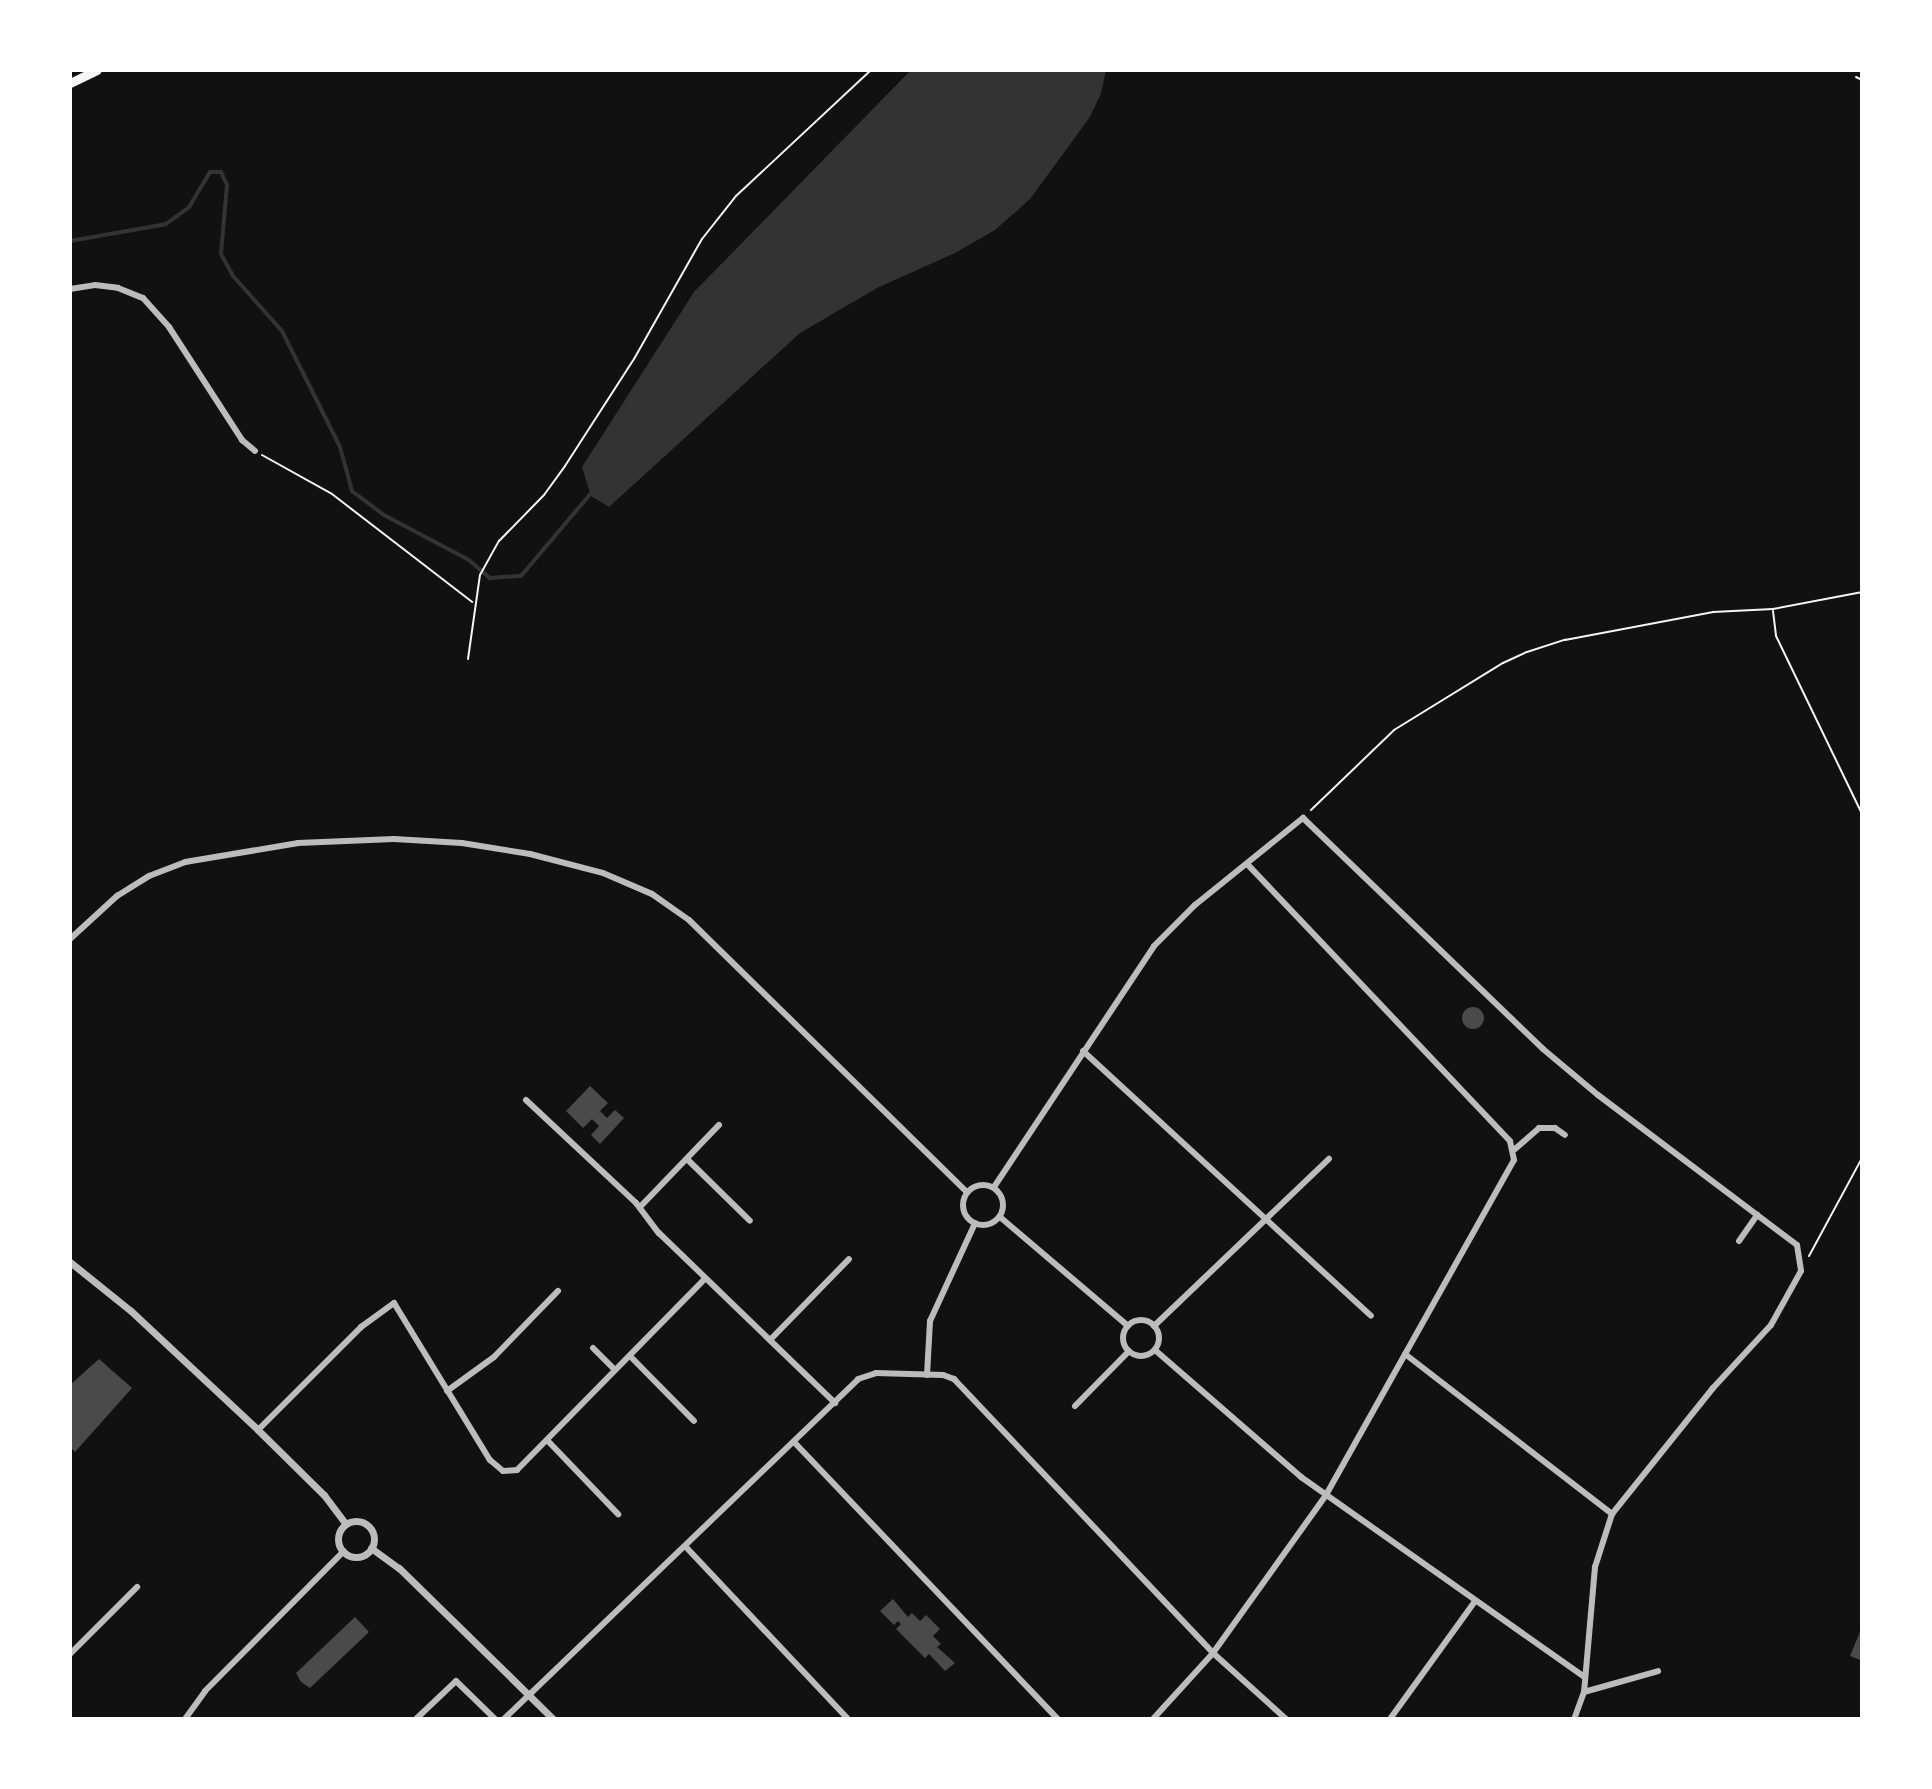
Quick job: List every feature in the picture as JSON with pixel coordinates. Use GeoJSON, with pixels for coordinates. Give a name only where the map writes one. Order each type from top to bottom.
{"type":"FeatureCollection","features":[{"type":"Feature","properties":{"kind":"main road"},"geometry":{"type":"LineString","coordinates":[[70,83],[97,70]]}},
{"type":"Feature","properties":{"kind":"street"},"geometry":{"type":"LineString","coordinates":[[70,289],[95,285],[118,288],[143,298],[169,327],[242,440],[255,451]]}},
{"type":"Feature","properties":{"kind":"street"},"geometry":{"type":"LineString","coordinates":[[994,1187],[1154,946],[1195,905],[1303,818],[1543,1049],[1598,1095],[1797,1245],[1801,1271],[1771,1325],[1713,1388],[1612,1514],[1595,1567],[1584,1692],[1574,1719]]}},
{"type":"Feature","properties":{"kind":"street"},"geometry":{"type":"LineString","coordinates":[[70,939],[117,896],[149,876],[185,862],[298,843],[394,839],[462,843],[603,873],[652,894],[674,909],[967,1192]]}},
{"type":"Feature","properties":{"kind":"street"},"geometry":{"type":"LineString","coordinates":[[1248,865],[1515,1149]]}},
{"type":"Feature","properties":{"kind":"street"},"geometry":{"type":"LineString","coordinates":[[1083,1051],[1371,1316]]}},
{"type":"Feature","properties":{"kind":"street"},"geometry":{"type":"LineString","coordinates":[[526,1100],[640,1207],[659,1233],[835,1403]]}},
{"type":"Feature","properties":{"kind":"street"},"geometry":{"type":"LineString","coordinates":[[640,1207],[719,1125]]}},
{"type":"Feature","properties":{"kind":"street"},"geometry":{"type":"LineString","coordinates":[[1153,1719],[1213,1653],[1326,1495],[1514,1160],[1515,1149],[1539,1128],[1555,1128],[1565,1135]]}},
{"type":"Feature","properties":{"kind":"street"},"geometry":{"type":"LineString","coordinates":[[687,1159],[750,1221]]}},
{"type":"Feature","properties":{"kind":"street"},"geometry":{"type":"LineString","coordinates":[[1154,1326],[1329,1159]]}},
{"type":"Feature","properties":{"kind":"street"},"geometry":{"type":"LineString","coordinates":[[980,1185],[994,1187],[1004,1203],[1000,1217],[988,1225],[975,1223],[963,1210],[967,1192],[980,1185]]}},
{"type":"Feature","properties":{"kind":"street"},"geometry":{"type":"LineString","coordinates":[[1739,1241],[1757,1215]]}},
{"type":"Feature","properties":{"kind":"street"},"geometry":{"type":"LineString","coordinates":[[1000,1217],[1128,1326]]}},
{"type":"Feature","properties":{"kind":"street"},"geometry":{"type":"LineString","coordinates":[[927,1375],[930,1321],[975,1223]]}},
{"type":"Feature","properties":{"kind":"street"},"geometry":{"type":"LineString","coordinates":[[770,1340],[849,1259]]}},
{"type":"Feature","properties":{"kind":"street"},"geometry":{"type":"LineString","coordinates":[[70,1262],[131,1311],[258,1430],[324,1495],[346,1524]]}},
{"type":"Feature","properties":{"kind":"street"},"geometry":{"type":"LineString","coordinates":[[258,1430],[361,1327],[394,1303],[495,1467],[503,1471],[517,1470],[706,1278]]}},
{"type":"Feature","properties":{"kind":"street"},"geometry":{"type":"LineString","coordinates":[[447,1391],[494,1357],[558,1291]]}},
{"type":"Feature","properties":{"kind":"street"},"geometry":{"type":"LineString","coordinates":[[1128,1326],[1141,1320],[1154,1326],[1159,1335],[1155,1350]]}},
{"type":"Feature","properties":{"kind":"street"},"geometry":{"type":"LineString","coordinates":[[1128,1326],[1124,1342],[1129,1351],[1142,1356],[1155,1350]]}},
{"type":"Feature","properties":{"kind":"street"},"geometry":{"type":"LineString","coordinates":[[593,1348],[615,1370]]}},
{"type":"Feature","properties":{"kind":"street"},"geometry":{"type":"LineString","coordinates":[[1155,1350],[1326,1495],[1585,1677]]}},
{"type":"Feature","properties":{"kind":"street"},"geometry":{"type":"LineString","coordinates":[[1075,1406],[1129,1351]]}},
{"type":"Feature","properties":{"kind":"street"},"geometry":{"type":"LineString","coordinates":[[1405,1354],[1612,1514]]}},
{"type":"Feature","properties":{"kind":"street"},"geometry":{"type":"LineString","coordinates":[[630,1356],[694,1421]]}},
{"type":"Feature","properties":{"kind":"street"},"geometry":{"type":"LineString","coordinates":[[504,1719],[869,1374],[927,1375],[954,1379],[1213,1653],[1286,1719]]}},
{"type":"Feature","properties":{"kind":"street"},"geometry":{"type":"LineString","coordinates":[[547,1440],[618,1514]]}},
{"type":"Feature","properties":{"kind":"street"},"geometry":{"type":"LineString","coordinates":[[794,1442],[1058,1719]]}},
{"type":"Feature","properties":{"kind":"street"},"geometry":{"type":"LineString","coordinates":[[355,1521],[368,1526],[374,1539],[371,1548],[358,1557],[344,1551],[339,1537],[346,1524],[355,1521]]}},
{"type":"Feature","properties":{"kind":"street"},"geometry":{"type":"LineString","coordinates":[[685,1546],[848,1719]]}},
{"type":"Feature","properties":{"kind":"street"},"geometry":{"type":"LineString","coordinates":[[371,1548],[399,1568],[553,1719]]}},
{"type":"Feature","properties":{"kind":"street"},"geometry":{"type":"LineString","coordinates":[[185,1719],[205,1691],[344,1551]]}},
{"type":"Feature","properties":{"kind":"street"},"geometry":{"type":"LineString","coordinates":[[70,1654],[137,1587]]}},
{"type":"Feature","properties":{"kind":"street"},"geometry":{"type":"LineString","coordinates":[[1390,1719],[1475,1601]]}},
{"type":"Feature","properties":{"kind":"street"},"geometry":{"type":"LineString","coordinates":[[1584,1692],[1658,1671]]}},
{"type":"Feature","properties":{"kind":"street"},"geometry":{"type":"LineString","coordinates":[[416,1719],[456,1681],[495,1719]]}},
{"type":"Feature","properties":{"kind":"path"},"geometry":{"type":"LineString","coordinates":[[468,659],[473,602],[480,575],[499,541],[544,495],[603,409],[702,239],[736,196],[871,70]]}},
{"type":"Feature","properties":{"kind":"path"},"geometry":{"type":"LineString","coordinates":[[1856,77],[1862,80]]}},
{"type":"Feature","properties":{"kind":"path"},"geometry":{"type":"LineString","coordinates":[[255,451],[332,494],[473,602]]}},
{"type":"Feature","properties":{"kind":"path"},"geometry":{"type":"LineString","coordinates":[[1303,818],[1394,730],[1503,663],[1565,640],[1713,612],[1773,609],[1862,592]]}},
{"type":"Feature","properties":{"kind":"path"},"geometry":{"type":"LineString","coordinates":[[1773,609],[1776,636],[1862,814]]}},
{"type":"Feature","properties":{"kind":"path"},"geometry":{"type":"LineString","coordinates":[[1801,1271],[1862,1158]]}},
{"type":"Feature","properties":{"kind":"shaded area"},"geometry":{"type":"Polygon","coordinates":[[[911,70],[1106,70],[1101,93],[1090,117],[1030,199],[995,230],[955,253],[877,288],[800,333],[609,507],[591,496],[582,467],[694,292],[911,70]]]}},
{"type":"Feature","properties":{"kind":"building"},"geometry":{"type":"Polygon","coordinates":[[[1473,1007],[1481,1010],[1484,1018],[1481,1026],[1473,1029],[1465,1026],[1462,1018],[1465,1010],[1473,1007]]]}},
{"type":"Feature","properties":{"kind":"building"},"geometry":{"type":"Polygon","coordinates":[[[590,1086],[608,1103],[600,1111],[607,1118],[615,1110],[624,1118],[600,1144],[591,1135],[599,1126],[592,1119],[583,1128],[566,1111],[590,1086]]]}},
{"type":"Feature","properties":{"kind":"building"},"geometry":{"type":"Polygon","coordinates":[[[99,1359],[132,1388],[75,1452],[70,1447],[70,1385],[99,1359]]]}},
{"type":"Feature","properties":{"kind":"building"},"geometry":{"type":"Polygon","coordinates":[[[893,1599],[908,1617],[912,1613],[920,1621],[926,1615],[940,1629],[933,1636],[941,1644],[937,1647],[955,1663],[945,1671],[929,1654],[925,1658],[896,1629],[901,1624],[898,1621],[894,1625],[880,1611],[893,1599]]]}},
{"type":"Feature","properties":{"kind":"building"},"geometry":{"type":"Polygon","coordinates":[[[355,1617],[369,1632],[310,1688],[301,1682],[296,1673],[355,1617]]]}},
{"type":"Feature","properties":{"kind":"building"},"geometry":{"type":"Polygon","coordinates":[[[1862,1627],[1862,1655],[1860,1660],[1850,1656],[1862,1627]]]}},
{"type":"Feature","properties":{"kind":"waterway"},"geometry":{"type":"LineString","coordinates":[[70,241],[166,224],[189,207],[210,172],[221,172],[227,185],[221,254],[233,276],[282,331],[340,447],[352,491],[382,514],[469,560],[490,578],[521,576],[592,492]]}}]}
